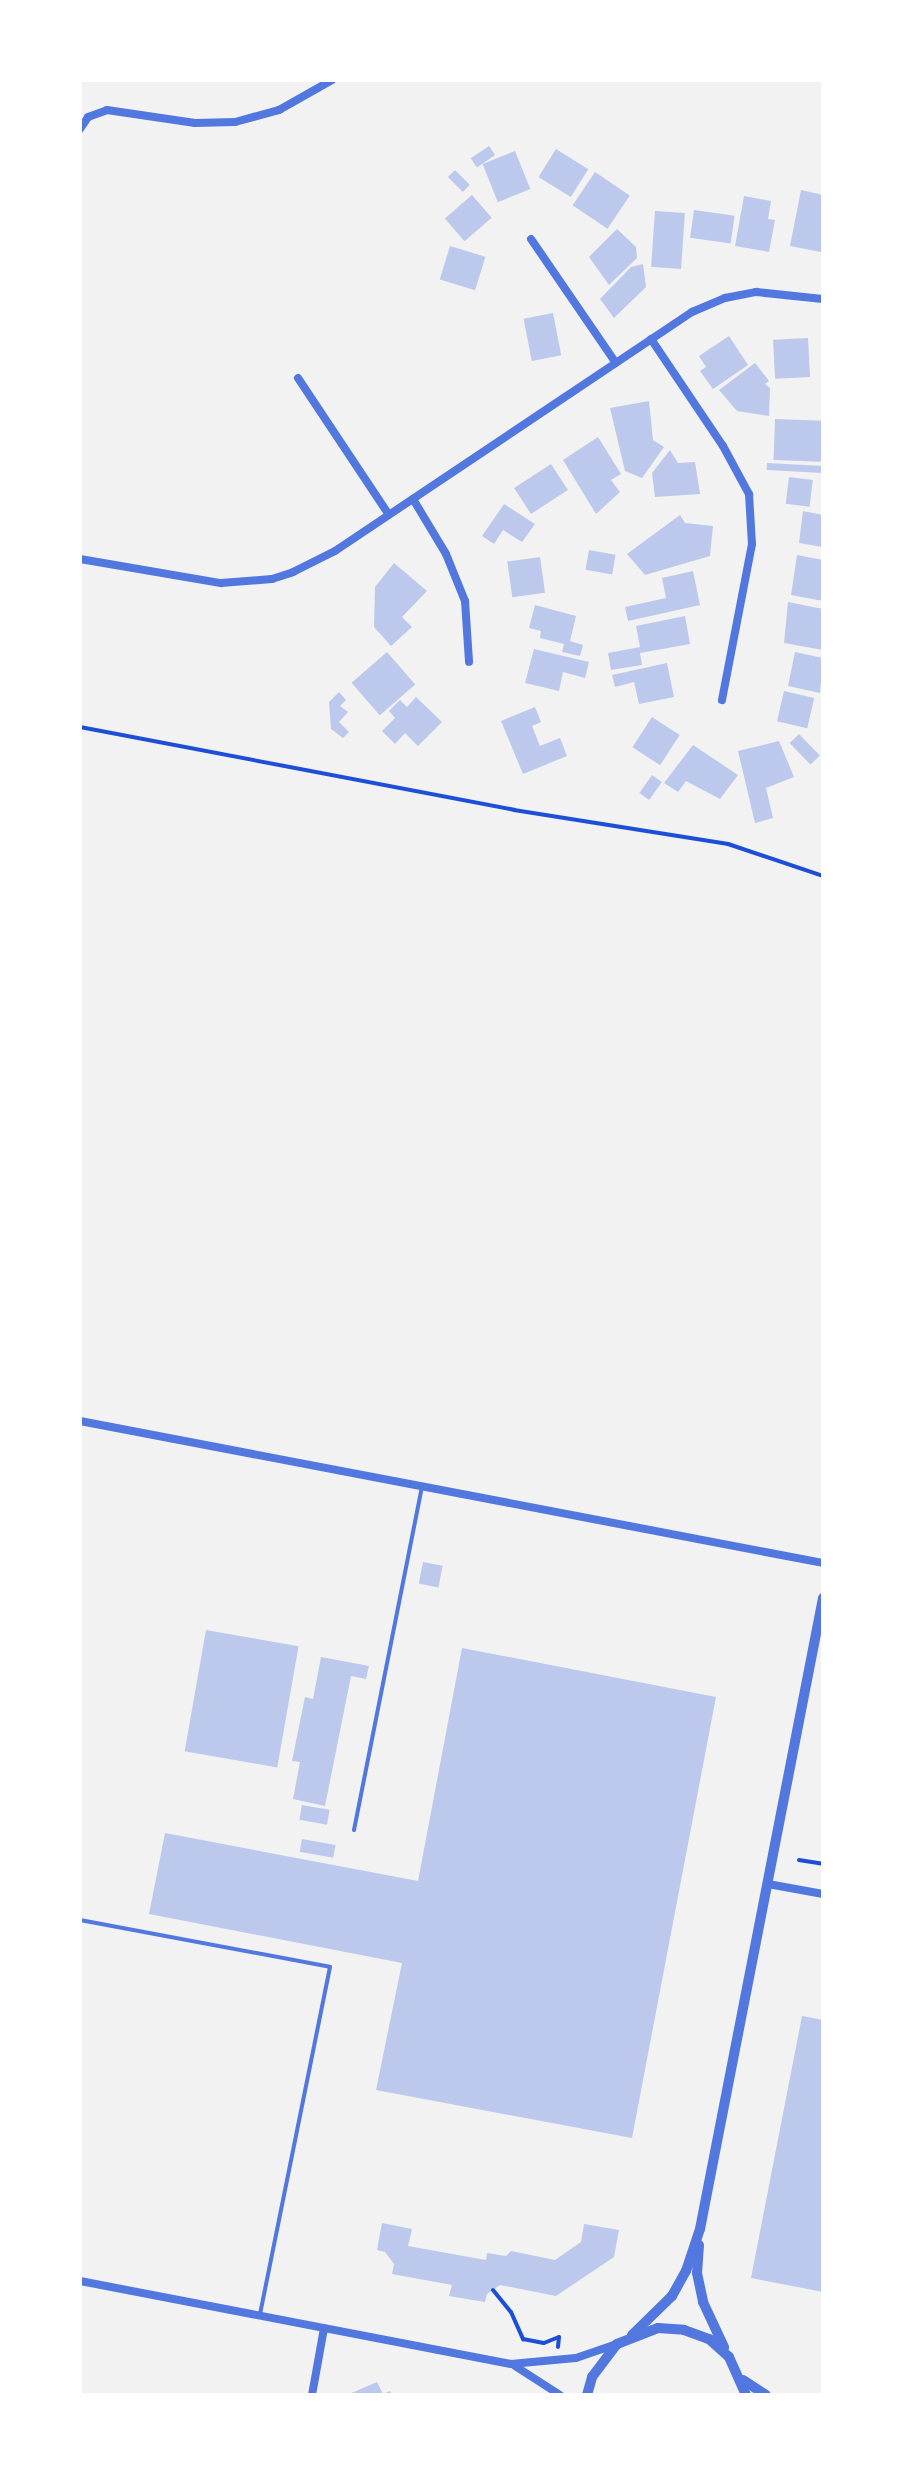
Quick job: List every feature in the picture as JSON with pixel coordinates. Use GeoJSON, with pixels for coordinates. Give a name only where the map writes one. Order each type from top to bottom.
{"type":"FeatureCollection","features":[{"type":"Feature","properties":{"kind":"street"},"geometry":{"type":"LineString","coordinates":[[80,129],[88,117],[107,110],[194,123],[235,122],[279,110],[332,80]]}},
{"type":"Feature","properties":{"kind":"street"},"geometry":{"type":"LineString","coordinates":[[531,240],[616,363]]}},
{"type":"Feature","properties":{"kind":"street"},"geometry":{"type":"LineString","coordinates":[[80,559],[204,582],[258,581],[314,563],[707,304],[741,294],[774,292],[823,299]]}},
{"type":"Feature","properties":{"kind":"street"},"geometry":{"type":"LineString","coordinates":[[651,339],[724,446],[749,494],[752,544],[722,700]]}},
{"type":"Feature","properties":{"kind":"street"},"geometry":{"type":"LineString","coordinates":[[298,378],[389,515]]}},
{"type":"Feature","properties":{"kind":"street"},"geometry":{"type":"LineString","coordinates":[[413,499],[446,554],[465,601],[469,662]]}},
{"type":"Feature","properties":{"kind":"street"},"geometry":{"type":"LineString","coordinates":[[80,1421],[823,1564]]}},
{"type":"Feature","properties":{"kind":"street"},"geometry":{"type":"LineString","coordinates":[[746,2395],[742,2379],[703,2302],[697,2273],[700,2229],[823,1598]]}},
{"type":"Feature","properties":{"kind":"street"},"geometry":{"type":"LineString","coordinates":[[768,1884],[823,1894]]}},
{"type":"Feature","properties":{"kind":"street"},"geometry":{"type":"LineString","coordinates":[[80,2281],[511,2364],[556,2361],[617,2344],[632,2335],[672,2296],[686,2271],[700,2229]]}},
{"type":"Feature","properties":{"kind":"street"},"geometry":{"type":"LineString","coordinates":[[312,2395],[324,2328]]}},
{"type":"Feature","properties":{"kind":"street"},"geometry":{"type":"LineString","coordinates":[[632,2335],[658,2328],[684,2330],[709,2339],[730,2357]]}},
{"type":"Feature","properties":{"kind":"street"},"geometry":{"type":"LineString","coordinates":[[587,2395],[592,2377],[617,2344]]}},
{"type":"Feature","properties":{"kind":"street"},"geometry":{"type":"LineString","coordinates":[[511,2364],[560,2395]]}},
{"type":"Feature","properties":{"kind":"street"},"geometry":{"type":"LineString","coordinates":[[742,2379],[766,2395]]}},
{"type":"Feature","properties":{"kind":"lane"},"geometry":{"type":"LineString","coordinates":[[354,1830],[422,1486]]}},
{"type":"Feature","properties":{"kind":"lane"},"geometry":{"type":"LineString","coordinates":[[80,1920],[330,1967],[260,2315]]}},
{"type":"Feature","properties":{"kind":"path"},"geometry":{"type":"LineString","coordinates":[[80,727],[497,807],[728,844],[823,876]]}},
{"type":"Feature","properties":{"kind":"path"},"geometry":{"type":"LineString","coordinates":[[799,1860],[823,1864]]}},
{"type":"Feature","properties":{"kind":"path"},"geometry":{"type":"LineString","coordinates":[[493,2290],[511,2312],[522,2339],[544,2344],[558,2337],[556,2361]]}},
{"type":"Feature","properties":{"kind":"building"},"geometry":{"type":"Polygon","coordinates":[[[489,146],[495,155],[477,167],[471,158],[489,146]]]}},
{"type":"Feature","properties":{"kind":"building"},"geometry":{"type":"Polygon","coordinates":[[[556,149],[588,169],[571,197],[539,177],[556,149]]]}},
{"type":"Feature","properties":{"kind":"building"},"geometry":{"type":"Polygon","coordinates":[[[515,151],[530,189],[498,202],[483,164],[515,151]]]}},
{"type":"Feature","properties":{"kind":"building"},"geometry":{"type":"Polygon","coordinates":[[[455,170],[470,185],[463,192],[448,177],[455,170]]]}},
{"type":"Feature","properties":{"kind":"building"},"geometry":{"type":"Polygon","coordinates":[[[595,172],[630,195],[607,229],[573,205],[595,172]]]}},
{"type":"Feature","properties":{"kind":"building"},"geometry":{"type":"Polygon","coordinates":[[[801,190],[823,195],[821,252],[790,246],[801,190]]]}},
{"type":"Feature","properties":{"kind":"building"},"geometry":{"type":"Polygon","coordinates":[[[472,195],[492,218],[465,241],[445,219],[472,195]]]}},
{"type":"Feature","properties":{"kind":"building"},"geometry":{"type":"Polygon","coordinates":[[[744,196],[771,201],[768,219],[775,220],[769,252],[735,246],[744,196]]]}},
{"type":"Feature","properties":{"kind":"building"},"geometry":{"type":"Polygon","coordinates":[[[694,210],[735,216],[731,243],[690,238],[694,210]]]}},
{"type":"Feature","properties":{"kind":"building"},"geometry":{"type":"Polygon","coordinates":[[[655,211],[685,213],[681,269],[651,267],[655,211]]]}},
{"type":"Feature","properties":{"kind":"building"},"geometry":{"type":"Polygon","coordinates":[[[617,229],[636,247],[637,258],[609,285],[589,257],[617,229]]]}},
{"type":"Feature","properties":{"kind":"building"},"geometry":{"type":"Polygon","coordinates":[[[450,246],[485,257],[475,290],[440,279],[450,246]]]}},
{"type":"Feature","properties":{"kind":"building"},"geometry":{"type":"Polygon","coordinates":[[[643,264],[646,287],[614,318],[600,299],[631,267],[643,264]]]}},
{"type":"Feature","properties":{"kind":"building"},"geometry":{"type":"Polygon","coordinates":[[[553,313],[561,355],[532,361],[524,319],[553,313]]]}},
{"type":"Feature","properties":{"kind":"building"},"geometry":{"type":"Polygon","coordinates":[[[729,336],[748,365],[713,389],[700,371],[706,367],[699,356],[729,336]]]}},
{"type":"Feature","properties":{"kind":"building"},"geometry":{"type":"Polygon","coordinates":[[[808,338],[810,377],[775,379],[773,340],[808,338]]]}},
{"type":"Feature","properties":{"kind":"building"},"geometry":{"type":"Polygon","coordinates":[[[755,363],[769,381],[765,384],[770,388],[769,416],[737,411],[719,390],[755,363]]]}},
{"type":"Feature","properties":{"kind":"building"},"geometry":{"type":"Polygon","coordinates":[[[649,401],[653,440],[664,447],[642,478],[625,471],[610,408],[649,401]]]}},
{"type":"Feature","properties":{"kind":"building"},"geometry":{"type":"Polygon","coordinates":[[[775,419],[823,421],[822,462],[774,460],[775,419]]]}},
{"type":"Feature","properties":{"kind":"building"},"geometry":{"type":"Polygon","coordinates":[[[598,437],[621,474],[611,480],[620,492],[596,514],[563,460],[598,437]]]}},
{"type":"Feature","properties":{"kind":"building"},"geometry":{"type":"Polygon","coordinates":[[[670,450],[678,463],[695,462],[700,494],[655,497],[652,473],[670,450]]]}},
{"type":"Feature","properties":{"kind":"building"},"geometry":{"type":"Polygon","coordinates":[[[767,463],[823,466],[823,473],[767,470],[767,463]]]}},
{"type":"Feature","properties":{"kind":"building"},"geometry":{"type":"Polygon","coordinates":[[[551,464],[568,490],[531,514],[514,488],[551,464]]]}},
{"type":"Feature","properties":{"kind":"building"},"geometry":{"type":"Polygon","coordinates":[[[789,477],[813,480],[810,507],[786,504],[789,477]]]}},
{"type":"Feature","properties":{"kind":"building"},"geometry":{"type":"Polygon","coordinates":[[[504,504],[535,524],[522,542],[503,530],[494,544],[482,536],[504,504]]]}},
{"type":"Feature","properties":{"kind":"building"},"geometry":{"type":"Polygon","coordinates":[[[803,511],[823,515],[823,547],[799,543],[803,511]]]}},
{"type":"Feature","properties":{"kind":"building"},"geometry":{"type":"Polygon","coordinates":[[[680,515],[685,523],[713,526],[710,556],[645,575],[627,554],[680,515]]]}},
{"type":"Feature","properties":{"kind":"building"},"geometry":{"type":"Polygon","coordinates":[[[589,550],[616,555],[612,574],[586,570],[589,550]]]}},
{"type":"Feature","properties":{"kind":"building"},"geometry":{"type":"Polygon","coordinates":[[[797,555],[823,560],[823,601],[791,595],[797,555]]]}},
{"type":"Feature","properties":{"kind":"building"},"geometry":{"type":"Polygon","coordinates":[[[540,557],[545,593],[512,597],[507,562],[540,557]]]}},
{"type":"Feature","properties":{"kind":"building"},"geometry":{"type":"Polygon","coordinates":[[[394,563],[427,591],[402,617],[412,627],[391,646],[374,627],[375,587],[394,563]]]}},
{"type":"Feature","properties":{"kind":"building"},"geometry":{"type":"Polygon","coordinates":[[[693,571],[700,605],[628,621],[625,607],[666,598],[662,578],[693,571]]]}},
{"type":"Feature","properties":{"kind":"building"},"geometry":{"type":"Polygon","coordinates":[[[788,602],[823,609],[823,650],[784,643],[788,602]]]}},
{"type":"Feature","properties":{"kind":"building"},"geometry":{"type":"Polygon","coordinates":[[[535,605],[576,616],[570,641],[583,645],[580,656],[562,652],[564,644],[540,638],[541,631],[529,628],[535,605]]]}},
{"type":"Feature","properties":{"kind":"building"},"geometry":{"type":"Polygon","coordinates":[[[685,616],[690,644],[640,653],[642,665],[611,670],[608,653],[640,647],[636,626],[685,616]]]}},
{"type":"Feature","properties":{"kind":"building"},"geometry":{"type":"Polygon","coordinates":[[[534,649],[589,662],[585,678],[563,672],[559,691],[525,683],[534,649]]]}},
{"type":"Feature","properties":{"kind":"building"},"geometry":{"type":"Polygon","coordinates":[[[387,652],[415,684],[380,715],[352,683],[387,652]]]}},
{"type":"Feature","properties":{"kind":"building"},"geometry":{"type":"Polygon","coordinates":[[[795,652],[823,658],[820,693],[788,686],[795,652]]]}},
{"type":"Feature","properties":{"kind":"building"},"geometry":{"type":"Polygon","coordinates":[[[667,663],[674,697],[639,704],[634,682],[615,687],[612,675],[667,663]]]}},
{"type":"Feature","properties":{"kind":"building"},"geometry":{"type":"Polygon","coordinates":[[[784,691],[814,698],[807,728],[777,721],[784,691]]]}},
{"type":"Feature","properties":{"kind":"building"},"geometry":{"type":"Polygon","coordinates":[[[339,692],[346,700],[340,706],[348,712],[339,722],[349,732],[343,738],[331,729],[329,702],[339,692]]]}},
{"type":"Feature","properties":{"kind":"building"},"geometry":{"type":"Polygon","coordinates":[[[416,697],[442,722],[418,746],[405,733],[395,744],[382,731],[395,718],[389,711],[400,700],[407,707],[416,697]]]}},
{"type":"Feature","properties":{"kind":"building"},"geometry":{"type":"Polygon","coordinates":[[[535,707],[541,722],[532,726],[540,746],[560,738],[567,756],[523,774],[501,721],[535,707]]]}},
{"type":"Feature","properties":{"kind":"building"},"geometry":{"type":"Polygon","coordinates":[[[652,717],[680,735],[660,765],[632,747],[652,717]]]}},
{"type":"Feature","properties":{"kind":"building"},"geometry":{"type":"Polygon","coordinates":[[[799,734],[820,756],[810,765],[790,743],[799,734]]]}},
{"type":"Feature","properties":{"kind":"building"},"geometry":{"type":"Polygon","coordinates":[[[779,741],[794,777],[766,788],[773,818],[755,823],[738,751],[779,741]]]}},
{"type":"Feature","properties":{"kind":"building"},"geometry":{"type":"Polygon","coordinates":[[[693,745],[738,775],[720,799],[686,781],[678,792],[664,783],[693,745]]]}},
{"type":"Feature","properties":{"kind":"building"},"geometry":{"type":"Polygon","coordinates":[[[652,775],[662,782],[649,800],[639,793],[652,775]]]}},
{"type":"Feature","properties":{"kind":"building"},"geometry":{"type":"Polygon","coordinates":[[[423,1562],[443,1566],[438,1587],[419,1584],[423,1562]]]}},
{"type":"Feature","properties":{"kind":"building"},"geometry":{"type":"Polygon","coordinates":[[[206,1630],[299,1646],[277,1767],[185,1751],[206,1630]]]}},
{"type":"Feature","properties":{"kind":"building"},"geometry":{"type":"Polygon","coordinates":[[[462,1648],[716,1697],[632,2138],[376,2090],[402,1963],[149,1914],[165,1833],[418,1881],[462,1648]]]}},
{"type":"Feature","properties":{"kind":"building"},"geometry":{"type":"Polygon","coordinates":[[[321,1657],[369,1666],[366,1679],[351,1676],[325,1806],[293,1799],[300,1762],[292,1761],[305,1697],[313,1699],[321,1657]]]}},
{"type":"Feature","properties":{"kind":"building"},"geometry":{"type":"Polygon","coordinates":[[[302,1805],[330,1810],[327,1825],[299,1820],[302,1805]]]}},
{"type":"Feature","properties":{"kind":"building"},"geometry":{"type":"Polygon","coordinates":[[[302,1839],[335,1845],[333,1858],[300,1852],[302,1839]]]}},
{"type":"Feature","properties":{"kind":"building"},"geometry":{"type":"Polygon","coordinates":[[[802,2016],[823,2020],[823,2292],[751,2278],[802,2016]]]}},
{"type":"Feature","properties":{"kind":"building"},"geometry":{"type":"Polygon","coordinates":[[[382,2223],[412,2229],[408,2246],[486,2260],[487,2253],[506,2256],[511,2251],[555,2260],[581,2242],[584,2224],[619,2230],[614,2257],[556,2296],[500,2285],[487,2294],[485,2302],[449,2296],[452,2285],[392,2274],[394,2264],[385,2252],[377,2250],[382,2223]]]}},
{"type":"Feature","properties":{"kind":"building"},"geometry":{"type":"Polygon","coordinates":[[[377,2382],[383,2394],[390,2391],[392,2395],[347,2395],[377,2382]]]}}]}
